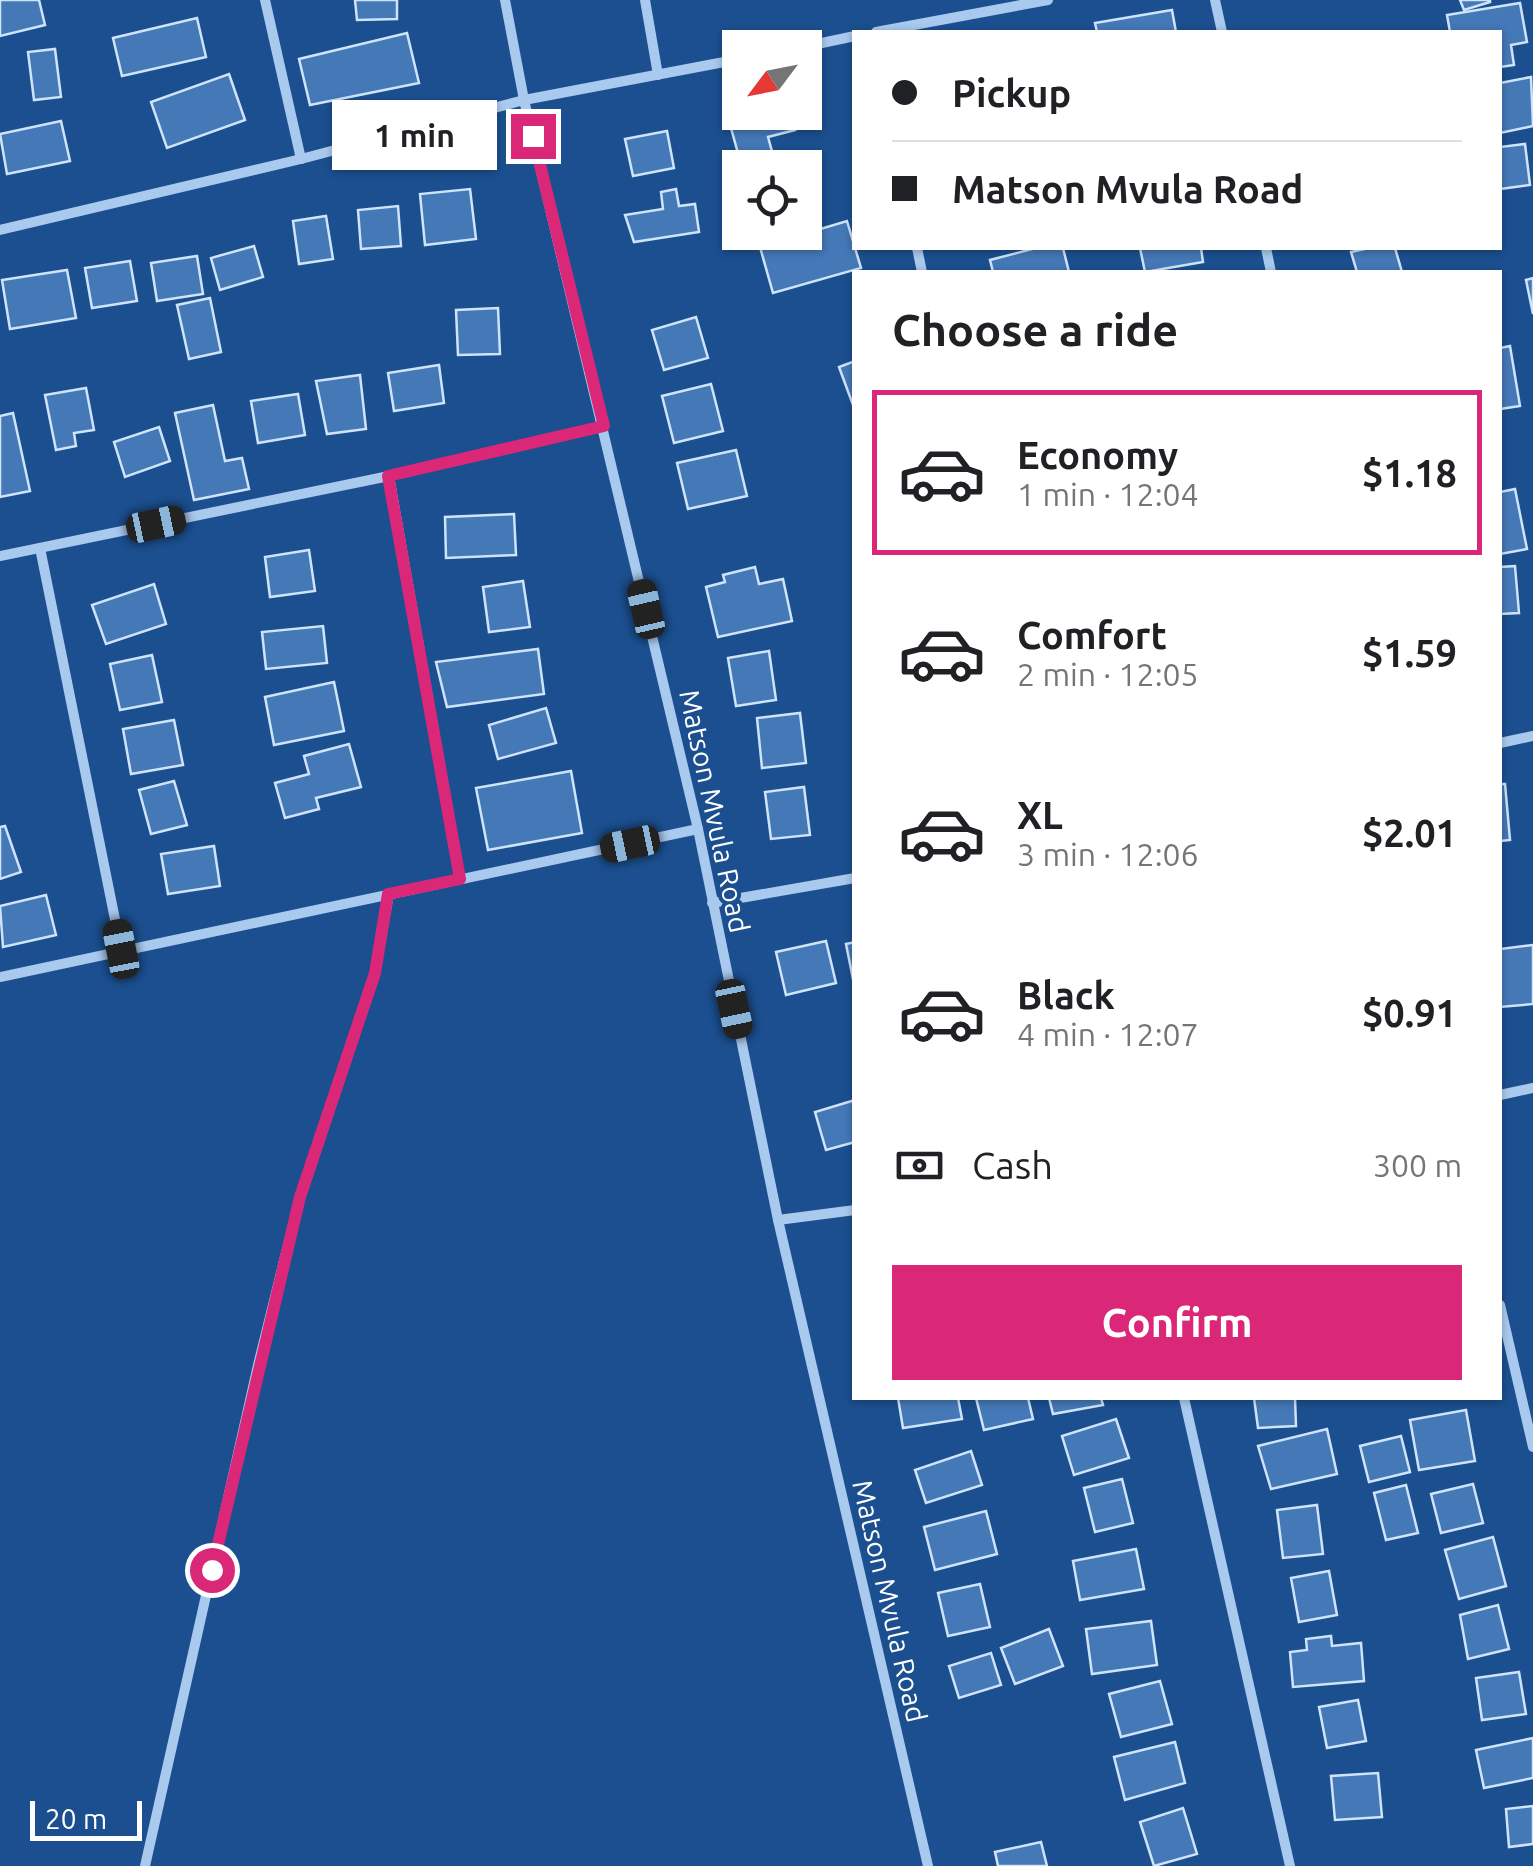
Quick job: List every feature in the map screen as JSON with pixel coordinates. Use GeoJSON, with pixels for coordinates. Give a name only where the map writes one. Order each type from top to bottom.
{"type":"FeatureCollection","features":[{"type":"Feature","properties":{"kind":"street"},"geometry":{"type":"LineString","coordinates":[[264,0],[301,159]]}},
{"type":"Feature","properties":{"kind":"street","name":"Matson Mvula Road"},"geometry":{"type":"LineString","coordinates":[[504,0],[524,100],[698,829],[778,1220],[928,1866]]}},
{"type":"Feature","properties":{"kind":"street"},"geometry":{"type":"LineString","coordinates":[[644,0],[658,74]]}},
{"type":"Feature","properties":{"kind":"street"},"geometry":{"type":"LineString","coordinates":[[887,30],[1048,0]]}},
{"type":"Feature","properties":{"kind":"street"},"geometry":{"type":"LineString","coordinates":[[1215,0],[1222,30]]}},
{"type":"Feature","properties":{"kind":"street"},"geometry":{"type":"LineString","coordinates":[[822,43],[852,37]]}},
{"type":"Feature","properties":{"kind":"street"},"geometry":{"type":"LineString","coordinates":[[0,230],[301,159],[524,100],[722,62]]}},
{"type":"Feature","properties":{"kind":"street"},"geometry":{"type":"LineString","coordinates":[[0,556],[388,476],[604,426]]}},
{"type":"Feature","properties":{"kind":"street"},"geometry":{"type":"LineString","coordinates":[[388,476],[460,879]]}},
{"type":"Feature","properties":{"kind":"street"},"geometry":{"type":"LineString","coordinates":[[40,548],[121,949]]}},
{"type":"Feature","properties":{"kind":"street"},"geometry":{"type":"LineString","coordinates":[[1502,743],[1533,736]]}},
{"type":"Feature","properties":{"kind":"street"},"geometry":{"type":"LineString","coordinates":[[0,977],[698,829]]}},
{"type":"Feature","properties":{"kind":"street"},"geometry":{"type":"LineString","coordinates":[[712,903],[852,879]]}},
{"type":"Feature","properties":{"kind":"street"},"geometry":{"type":"LineString","coordinates":[[145,1866],[295,1216],[375,973],[388,894]]}},
{"type":"Feature","properties":{"kind":"street"},"geometry":{"type":"LineString","coordinates":[[1502,1095],[1533,1088]]}},
{"type":"Feature","properties":{"kind":"street"},"geometry":{"type":"LineString","coordinates":[[778,1220],[852,1210]]}},
{"type":"Feature","properties":{"kind":"street"},"geometry":{"type":"LineString","coordinates":[[1502,1314],[1533,1447]]}},
{"type":"Feature","properties":{"kind":"street"},"geometry":{"type":"LineString","coordinates":[[1184,1400],[1290,1866]]}},
{"type":"Feature","properties":{"kind":"building"},"geometry":{"type":"Polygon","coordinates":[[[0,0],[39,0],[45,25],[0,36],[0,0]]]}},
{"type":"Feature","properties":{"kind":"building"},"geometry":{"type":"Polygon","coordinates":[[[355,0],[397,0],[397,19],[357,20],[355,0]]]}},
{"type":"Feature","properties":{"kind":"building"},"geometry":{"type":"Polygon","coordinates":[[[1460,0],[1490,0],[1490,2],[1464,10],[1460,0]]]}},
{"type":"Feature","properties":{"kind":"building"},"geometry":{"type":"Polygon","coordinates":[[[1520,3],[1527,42],[1511,45],[1514,65],[1502,67],[1502,30],[1450,30],[1447,15],[1520,3]]]}},
{"type":"Feature","properties":{"kind":"building"},"geometry":{"type":"Polygon","coordinates":[[[1172,10],[1176,30],[1097,30],[1095,23],[1172,10]]]}},
{"type":"Feature","properties":{"kind":"building"},"geometry":{"type":"Polygon","coordinates":[[[197,18],[206,57],[122,76],[113,38],[197,18]]]}},
{"type":"Feature","properties":{"kind":"building"},"geometry":{"type":"Polygon","coordinates":[[[407,33],[419,83],[310,105],[299,59],[407,33]]]}},
{"type":"Feature","properties":{"kind":"building"},"geometry":{"type":"Polygon","coordinates":[[[55,49],[61,97],[34,100],[28,52],[55,49]]]}},
{"type":"Feature","properties":{"kind":"building"},"geometry":{"type":"Polygon","coordinates":[[[229,74],[245,120],[167,148],[151,102],[229,74]]]}},
{"type":"Feature","properties":{"kind":"building"},"geometry":{"type":"Polygon","coordinates":[[[1531,77],[1533,126],[1502,133],[1502,83],[1531,77]]]}},
{"type":"Feature","properties":{"kind":"building"},"geometry":{"type":"Polygon","coordinates":[[[61,121],[70,161],[7,174],[0,134],[61,121]]]}},
{"type":"Feature","properties":{"kind":"building"},"geometry":{"type":"Polygon","coordinates":[[[732,130],[795,130],[768,137],[772,150],[737,150],[732,130]]]}},
{"type":"Feature","properties":{"kind":"building"},"geometry":{"type":"Polygon","coordinates":[[[667,131],[674,168],[633,176],[625,139],[667,131]]]}},
{"type":"Feature","properties":{"kind":"building"},"geometry":{"type":"Polygon","coordinates":[[[1525,144],[1530,185],[1502,189],[1502,147],[1525,144]]]}},
{"type":"Feature","properties":{"kind":"building"},"geometry":{"type":"Polygon","coordinates":[[[470,189],[476,239],[425,245],[420,194],[470,189]]]}},
{"type":"Feature","properties":{"kind":"building"},"geometry":{"type":"Polygon","coordinates":[[[676,189],[679,206],[695,204],[699,232],[634,242],[625,215],[663,209],[661,192],[676,189]]]}},
{"type":"Feature","properties":{"kind":"building"},"geometry":{"type":"Polygon","coordinates":[[[398,206],[401,246],[361,249],[358,210],[398,206]]]}},
{"type":"Feature","properties":{"kind":"building"},"geometry":{"type":"Polygon","coordinates":[[[326,216],[333,259],[299,264],[293,221],[326,216]]]}},
{"type":"Feature","properties":{"kind":"building"},"geometry":{"type":"Polygon","coordinates":[[[847,221],[852,250],[856,250],[861,268],[773,293],[761,250],[822,250],[822,228],[847,221]]]}},
{"type":"Feature","properties":{"kind":"building"},"geometry":{"type":"Polygon","coordinates":[[[254,246],[263,277],[220,290],[211,258],[254,246]]]}},
{"type":"Feature","properties":{"kind":"building"},"geometry":{"type":"Polygon","coordinates":[[[1028,250],[1064,250],[1068,270],[992,270],[990,260],[1028,250]]]}},
{"type":"Feature","properties":{"kind":"building"},"geometry":{"type":"Polygon","coordinates":[[[1140,250],[1201,250],[1203,262],[1145,270],[1140,250]]]}},
{"type":"Feature","properties":{"kind":"building"},"geometry":{"type":"Polygon","coordinates":[[[1396,250],[1401,270],[1356,270],[1351,252],[1396,250]]]}},
{"type":"Feature","properties":{"kind":"building"},"geometry":{"type":"Polygon","coordinates":[[[197,256],[203,294],[157,301],[151,263],[197,256]]]}},
{"type":"Feature","properties":{"kind":"building"},"geometry":{"type":"Polygon","coordinates":[[[130,261],[137,301],[92,308],[85,268],[130,261]]]}},
{"type":"Feature","properties":{"kind":"building"},"geometry":{"type":"Polygon","coordinates":[[[67,270],[76,318],[10,329],[2,280],[67,270]]]}},
{"type":"Feature","properties":{"kind":"building"},"geometry":{"type":"Polygon","coordinates":[[[1533,278],[1533,314],[1526,280],[1533,278]]]}},
{"type":"Feature","properties":{"kind":"building"},"geometry":{"type":"Polygon","coordinates":[[[210,298],[221,352],[189,359],[177,305],[210,298]]]}},
{"type":"Feature","properties":{"kind":"building"},"geometry":{"type":"Polygon","coordinates":[[[498,308],[500,354],[458,355],[456,310],[498,308]]]}},
{"type":"Feature","properties":{"kind":"building"},"geometry":{"type":"Polygon","coordinates":[[[696,317],[708,358],[664,370],[652,330],[696,317]]]}},
{"type":"Feature","properties":{"kind":"building"},"geometry":{"type":"Polygon","coordinates":[[[1510,346],[1520,406],[1502,409],[1502,348],[1510,346]]]}},
{"type":"Feature","properties":{"kind":"building"},"geometry":{"type":"Polygon","coordinates":[[[852,362],[852,402],[839,367],[852,362]]]}},
{"type":"Feature","properties":{"kind":"building"},"geometry":{"type":"Polygon","coordinates":[[[439,365],[444,403],[394,411],[388,373],[439,365]]]}},
{"type":"Feature","properties":{"kind":"building"},"geometry":{"type":"Polygon","coordinates":[[[360,375],[366,429],[327,434],[316,381],[360,375]]]}},
{"type":"Feature","properties":{"kind":"building"},"geometry":{"type":"Polygon","coordinates":[[[711,384],[723,431],[674,443],[662,396],[711,384]]]}},
{"type":"Feature","properties":{"kind":"building"},"geometry":{"type":"Polygon","coordinates":[[[86,388],[94,430],[74,433],[76,446],[56,450],[45,395],[86,388]]]}},
{"type":"Feature","properties":{"kind":"building"},"geometry":{"type":"Polygon","coordinates":[[[298,394],[305,435],[258,443],[251,401],[298,394]]]}},
{"type":"Feature","properties":{"kind":"building"},"geometry":{"type":"Polygon","coordinates":[[[213,405],[225,461],[242,458],[249,489],[194,500],[175,413],[213,405]]]}},
{"type":"Feature","properties":{"kind":"building"},"geometry":{"type":"Polygon","coordinates":[[[13,413],[30,491],[0,497],[0,416],[13,413]]]}},
{"type":"Feature","properties":{"kind":"building"},"geometry":{"type":"Polygon","coordinates":[[[159,427],[170,461],[125,477],[114,442],[159,427]]]}},
{"type":"Feature","properties":{"kind":"building"},"geometry":{"type":"Polygon","coordinates":[[[736,450],[747,496],[688,509],[677,463],[736,450]]]}},
{"type":"Feature","properties":{"kind":"building"},"geometry":{"type":"Polygon","coordinates":[[[1515,489],[1527,549],[1502,554],[1502,492],[1515,489]]]}},
{"type":"Feature","properties":{"kind":"building"},"geometry":{"type":"Polygon","coordinates":[[[514,514],[516,555],[446,558],[445,517],[514,514]]]}},
{"type":"Feature","properties":{"kind":"building"},"geometry":{"type":"Polygon","coordinates":[[[309,550],[315,591],[270,597],[265,557],[309,550]]]}},
{"type":"Feature","properties":{"kind":"building"},"geometry":{"type":"Polygon","coordinates":[[[1515,566],[1519,613],[1502,614],[1502,567],[1515,566]]]}},
{"type":"Feature","properties":{"kind":"building"},"geometry":{"type":"Polygon","coordinates":[[[755,567],[759,584],[783,579],[792,621],[718,637],[706,587],[725,582],[723,575],[755,567]]]}},
{"type":"Feature","properties":{"kind":"building"},"geometry":{"type":"Polygon","coordinates":[[[523,581],[530,627],[489,632],[483,587],[523,581]]]}},
{"type":"Feature","properties":{"kind":"building"},"geometry":{"type":"Polygon","coordinates":[[[154,584],[166,624],[106,644],[92,605],[154,584]]]}},
{"type":"Feature","properties":{"kind":"building"},"geometry":{"type":"Polygon","coordinates":[[[323,626],[327,663],[266,669],[262,632],[323,626]]]}},
{"type":"Feature","properties":{"kind":"building"},"geometry":{"type":"Polygon","coordinates":[[[538,649],[544,694],[447,707],[436,662],[538,649]]]}},
{"type":"Feature","properties":{"kind":"building"},"geometry":{"type":"Polygon","coordinates":[[[769,651],[776,700],[736,706],[728,658],[769,651]]]}},
{"type":"Feature","properties":{"kind":"building"},"geometry":{"type":"Polygon","coordinates":[[[152,655],[162,702],[120,710],[110,664],[152,655]]]}},
{"type":"Feature","properties":{"kind":"building"},"geometry":{"type":"Polygon","coordinates":[[[334,682],[344,731],[274,745],[265,697],[334,682]]]}},
{"type":"Feature","properties":{"kind":"building"},"geometry":{"type":"Polygon","coordinates":[[[546,708],[556,743],[498,759],[489,725],[546,708]]]}},
{"type":"Feature","properties":{"kind":"building"},"geometry":{"type":"Polygon","coordinates":[[[800,713],[806,763],[762,768],[757,718],[800,713]]]}},
{"type":"Feature","properties":{"kind":"building"},"geometry":{"type":"Polygon","coordinates":[[[174,720],[183,765],[131,774],[123,729],[174,720]]]}},
{"type":"Feature","properties":{"kind":"building"},"geometry":{"type":"Polygon","coordinates":[[[349,744],[361,787],[316,798],[319,809],[285,818],[275,783],[309,774],[304,756],[349,744]]]}},
{"type":"Feature","properties":{"kind":"building"},"geometry":{"type":"Polygon","coordinates":[[[571,771],[582,833],[488,850],[476,788],[571,771]]]}},
{"type":"Feature","properties":{"kind":"building"},"geometry":{"type":"Polygon","coordinates":[[[174,781],[187,825],[151,834],[139,790],[174,781]]]}},
{"type":"Feature","properties":{"kind":"building"},"geometry":{"type":"Polygon","coordinates":[[[1502,784],[1505,784],[1510,840],[1502,841],[1502,784]]]}},
{"type":"Feature","properties":{"kind":"building"},"geometry":{"type":"Polygon","coordinates":[[[804,787],[810,835],[771,839],[765,792],[804,787]]]}},
{"type":"Feature","properties":{"kind":"building"},"geometry":{"type":"Polygon","coordinates":[[[5,826],[21,872],[0,879],[0,827],[5,826]]]}},
{"type":"Feature","properties":{"kind":"building"},"geometry":{"type":"Polygon","coordinates":[[[214,846],[220,886],[168,894],[161,854],[214,846]]]}},
{"type":"Feature","properties":{"kind":"building"},"geometry":{"type":"Polygon","coordinates":[[[46,895],[56,935],[3,947],[0,906],[46,895]]]}},
{"type":"Feature","properties":{"kind":"building"},"geometry":{"type":"Polygon","coordinates":[[[826,941],[836,983],[786,995],[776,952],[826,941]]]}},
{"type":"Feature","properties":{"kind":"building"},"geometry":{"type":"Polygon","coordinates":[[[852,943],[852,974],[846,944],[852,943]]]}},
{"type":"Feature","properties":{"kind":"building"},"geometry":{"type":"Polygon","coordinates":[[[1533,945],[1533,1004],[1502,1007],[1502,949],[1533,945]]]}},
{"type":"Feature","properties":{"kind":"building"},"geometry":{"type":"Polygon","coordinates":[[[852,1101],[852,1143],[826,1150],[815,1112],[852,1101]]]}},
{"type":"Feature","properties":{"kind":"building"},"geometry":{"type":"Polygon","coordinates":[[[898,1400],[958,1400],[962,1419],[903,1428],[898,1400]]]}},
{"type":"Feature","properties":{"kind":"building"},"geometry":{"type":"Polygon","coordinates":[[[976,1400],[1028,1400],[1033,1419],[984,1430],[976,1400]]]}},
{"type":"Feature","properties":{"kind":"building"},"geometry":{"type":"Polygon","coordinates":[[[1050,1400],[1102,1400],[1103,1405],[1053,1414],[1050,1400]]]}},
{"type":"Feature","properties":{"kind":"building"},"geometry":{"type":"Polygon","coordinates":[[[1254,1400],[1295,1400],[1296,1426],[1258,1428],[1254,1400]]]}},
{"type":"Feature","properties":{"kind":"building"},"geometry":{"type":"Polygon","coordinates":[[[1466,1410],[1475,1461],[1419,1470],[1410,1420],[1466,1410]]]}},
{"type":"Feature","properties":{"kind":"building"},"geometry":{"type":"Polygon","coordinates":[[[1116,1419],[1129,1458],[1074,1475],[1062,1436],[1116,1419]]]}},
{"type":"Feature","properties":{"kind":"building"},"geometry":{"type":"Polygon","coordinates":[[[1327,1429],[1337,1474],[1271,1489],[1258,1446],[1327,1429]]]}},
{"type":"Feature","properties":{"kind":"building"},"geometry":{"type":"Polygon","coordinates":[[[1401,1436],[1410,1472],[1369,1482],[1360,1446],[1401,1436]]]}},
{"type":"Feature","properties":{"kind":"building"},"geometry":{"type":"Polygon","coordinates":[[[971,1451],[982,1485],[926,1503],[915,1470],[971,1451]]]}},
{"type":"Feature","properties":{"kind":"building"},"geometry":{"type":"Polygon","coordinates":[[[1122,1479],[1133,1523],[1095,1532],[1084,1488],[1122,1479]]]}},
{"type":"Feature","properties":{"kind":"building"},"geometry":{"type":"Polygon","coordinates":[[[1473,1484],[1483,1523],[1441,1533],[1431,1494],[1473,1484]]]}},
{"type":"Feature","properties":{"kind":"building"},"geometry":{"type":"Polygon","coordinates":[[[1406,1485],[1418,1533],[1386,1540],[1374,1493],[1406,1485]]]}},
{"type":"Feature","properties":{"kind":"building"},"geometry":{"type":"Polygon","coordinates":[[[1317,1505],[1323,1554],[1283,1558],[1277,1510],[1317,1505]]]}},
{"type":"Feature","properties":{"kind":"building"},"geometry":{"type":"Polygon","coordinates":[[[986,1511],[997,1554],[935,1570],[924,1527],[986,1511]]]}},
{"type":"Feature","properties":{"kind":"building"},"geometry":{"type":"Polygon","coordinates":[[[1493,1537],[1506,1586],[1459,1599],[1445,1550],[1493,1537]]]}},
{"type":"Feature","properties":{"kind":"building"},"geometry":{"type":"Polygon","coordinates":[[[1136,1549],[1144,1589],[1080,1600],[1073,1561],[1136,1549]]]}},
{"type":"Feature","properties":{"kind":"building"},"geometry":{"type":"Polygon","coordinates":[[[1329,1571],[1337,1615],[1299,1622],[1291,1578],[1329,1571]]]}},
{"type":"Feature","properties":{"kind":"building"},"geometry":{"type":"Polygon","coordinates":[[[980,1584],[990,1627],[948,1636],[938,1593],[980,1584]]]}},
{"type":"Feature","properties":{"kind":"building"},"geometry":{"type":"Polygon","coordinates":[[[1498,1605],[1509,1649],[1468,1659],[1460,1615],[1498,1605]]]}},
{"type":"Feature","properties":{"kind":"building"},"geometry":{"type":"Polygon","coordinates":[[[1151,1621],[1157,1665],[1092,1674],[1086,1629],[1151,1621]]]}},
{"type":"Feature","properties":{"kind":"building"},"geometry":{"type":"Polygon","coordinates":[[[1049,1629],[1063,1666],[1015,1684],[1001,1648],[1049,1629]]]}},
{"type":"Feature","properties":{"kind":"building"},"geometry":{"type":"Polygon","coordinates":[[[1331,1636],[1332,1646],[1361,1643],[1364,1681],[1293,1687],[1290,1652],[1307,1650],[1306,1639],[1331,1636]]]}},
{"type":"Feature","properties":{"kind":"building"},"geometry":{"type":"Polygon","coordinates":[[[991,1653],[1001,1685],[959,1698],[949,1666],[991,1653]]]}},
{"type":"Feature","properties":{"kind":"building"},"geometry":{"type":"Polygon","coordinates":[[[1519,1672],[1526,1714],[1482,1720],[1476,1678],[1519,1672]]]}},
{"type":"Feature","properties":{"kind":"building"},"geometry":{"type":"Polygon","coordinates":[[[1160,1681],[1172,1724],[1121,1737],[1109,1694],[1160,1681]]]}},
{"type":"Feature","properties":{"kind":"building"},"geometry":{"type":"Polygon","coordinates":[[[1358,1700],[1366,1741],[1327,1748],[1319,1707],[1358,1700]]]}},
{"type":"Feature","properties":{"kind":"building"},"geometry":{"type":"Polygon","coordinates":[[[1533,1738],[1533,1778],[1484,1788],[1476,1750],[1533,1738]]]}},
{"type":"Feature","properties":{"kind":"building"},"geometry":{"type":"Polygon","coordinates":[[[1175,1742],[1185,1783],[1125,1800],[1114,1757],[1175,1742]]]}},
{"type":"Feature","properties":{"kind":"building"},"geometry":{"type":"Polygon","coordinates":[[[1378,1773],[1382,1817],[1335,1820],[1331,1776],[1378,1773]]]}},
{"type":"Feature","properties":{"kind":"building"},"geometry":{"type":"Polygon","coordinates":[[[1533,1806],[1533,1844],[1509,1847],[1506,1809],[1533,1806]]]}},
{"type":"Feature","properties":{"kind":"building"},"geometry":{"type":"Polygon","coordinates":[[[1183,1808],[1197,1854],[1154,1866],[1140,1822],[1183,1808]]]}},
{"type":"Feature","properties":{"kind":"building"},"geometry":{"type":"Polygon","coordinates":[[[1041,1842],[1047,1866],[998,1866],[995,1852],[1041,1842]]]}},
{"type":"Feature","properties":{"kind":"route"},"geometry":{"type":"LineString","coordinates":[[212,1570],[300,1197],[375,973],[388,894],[460,879],[388,476],[604,426],[533,136]]}}]}
